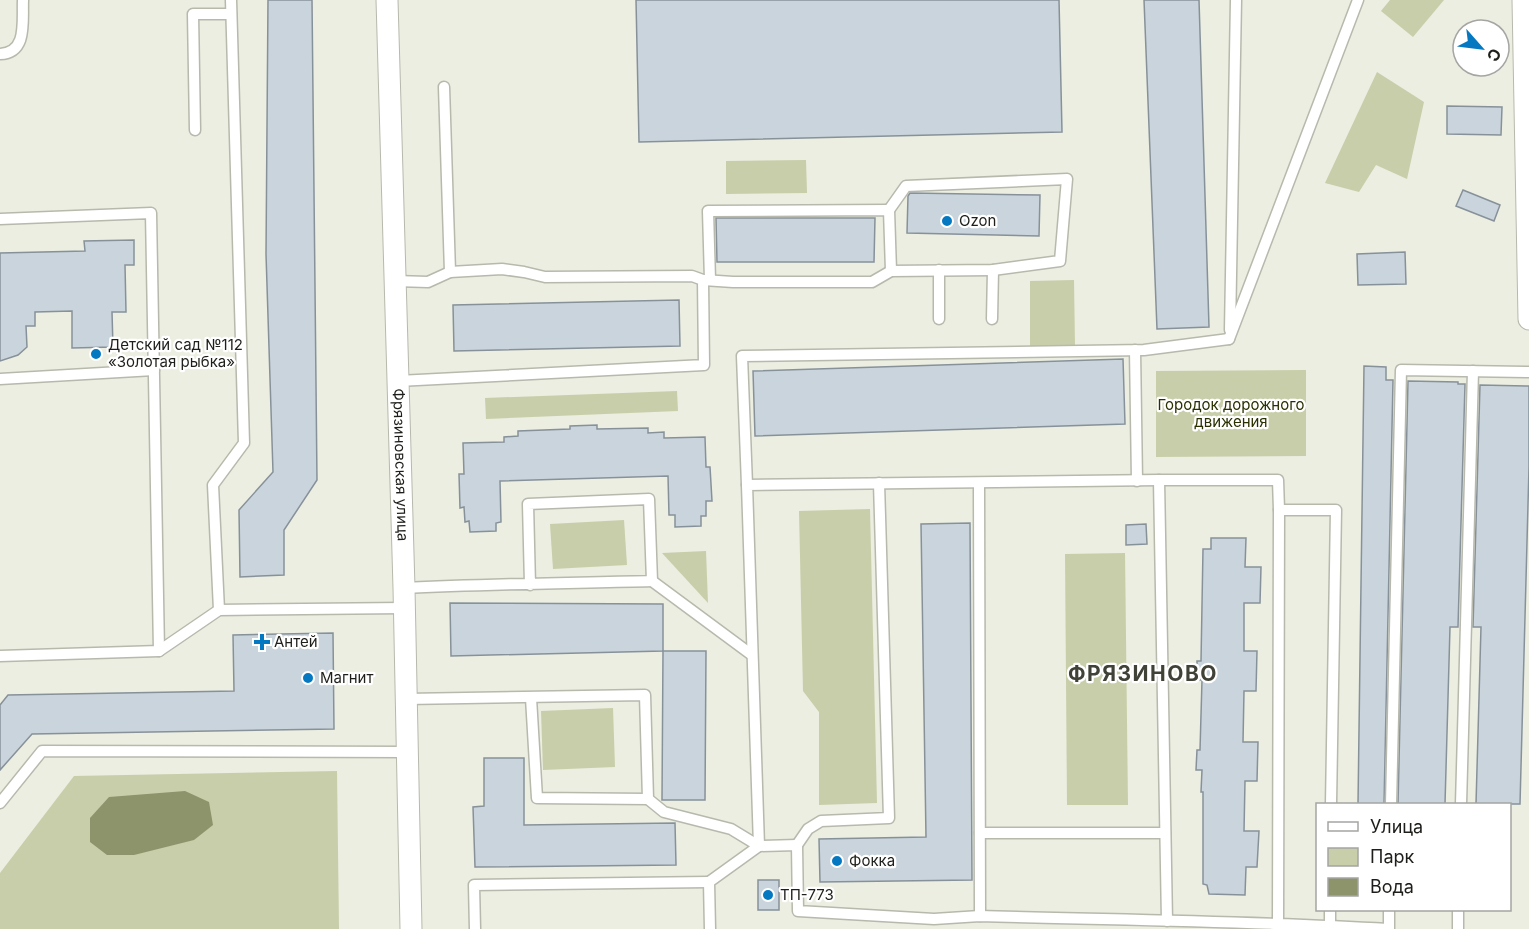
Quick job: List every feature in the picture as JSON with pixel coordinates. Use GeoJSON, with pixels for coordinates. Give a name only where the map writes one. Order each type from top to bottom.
{"type":"FeatureCollection","features":[{"type":"Feature","properties":{"kind":"street","name":"Фрязиновская улица"},"geometry":{"type":"LineString","coordinates":[[387,0],[411,929]]}},
{"type":"Feature","properties":{"kind":"street"},"geometry":{"type":"LineString","coordinates":[[1524,0],[1528,319]]}},
{"type":"Feature","properties":{"kind":"lane"},"geometry":{"type":"LineString","coordinates":[[0,54],[9,54],[17,49],[20,41],[23,0]]}},
{"type":"Feature","properties":{"kind":"lane"},"geometry":{"type":"LineString","coordinates":[[219,610],[213,485],[244,443],[231,0]]}},
{"type":"Feature","properties":{"kind":"lane"},"geometry":{"type":"LineString","coordinates":[[1229,339],[1236,0]]}},
{"type":"Feature","properties":{"kind":"lane"},"geometry":{"type":"LineString","coordinates":[[1229,339],[1358,0]]}},
{"type":"Feature","properties":{"kind":"lane"},"geometry":{"type":"LineString","coordinates":[[195,130],[193,14],[231,14]]}},
{"type":"Feature","properties":{"kind":"lane"},"geometry":{"type":"LineString","coordinates":[[444,87],[450,272]]}},
{"type":"Feature","properties":{"kind":"lane"},"geometry":{"type":"LineString","coordinates":[[395,282],[428,282],[450,272],[502,269],[545,277],[692,276],[706,280],[733,282],[872,282],[891,271],[993,270],[1060,261],[1067,179],[906,186],[889,210],[891,271]]}},
{"type":"Feature","properties":{"kind":"lane"},"geometry":{"type":"LineString","coordinates":[[398,381],[704,365],[708,211],[889,210]]}},
{"type":"Feature","properties":{"kind":"lane"},"geometry":{"type":"LineString","coordinates":[[0,219],[151,213],[159,651]]}},
{"type":"Feature","properties":{"kind":"lane"},"geometry":{"type":"LineString","coordinates":[[939,270],[939,319]]}},
{"type":"Feature","properties":{"kind":"lane"},"geometry":{"type":"LineString","coordinates":[[992,319],[993,270]]}},
{"type":"Feature","properties":{"kind":"lane"},"geometry":{"type":"LineString","coordinates":[[759,846],[741,356],[1135,350],[1229,339]]}},
{"type":"Feature","properties":{"kind":"lane"},"geometry":{"type":"LineString","coordinates":[[1135,350],[1137,481]]}},
{"type":"Feature","properties":{"kind":"lane"},"geometry":{"type":"LineString","coordinates":[[0,379],[153,370]]}},
{"type":"Feature","properties":{"kind":"lane"},"geometry":{"type":"LineString","coordinates":[[1391,803],[1401,370],[1529,372]]}},
{"type":"Feature","properties":{"kind":"lane"},"geometry":{"type":"LineString","coordinates":[[1461,803],[1473,371]]}},
{"type":"Feature","properties":{"kind":"lane"},"geometry":{"type":"LineString","coordinates":[[1159,480],[1167,921]]}},
{"type":"Feature","properties":{"kind":"lane"},"geometry":{"type":"LineString","coordinates":[[747,485],[1278,480],[1278,926]]}},
{"type":"Feature","properties":{"kind":"lane"},"geometry":{"type":"LineString","coordinates":[[879,483],[889,818],[820,821],[808,829],[797,845],[798,911],[934,924],[980,916],[1388,929],[1389,911]]}},
{"type":"Feature","properties":{"kind":"lane"},"geometry":{"type":"LineString","coordinates":[[979,483],[980,916]]}},
{"type":"Feature","properties":{"kind":"lane"},"geometry":{"type":"LineString","coordinates":[[530,585],[528,504],[649,500],[652,581]]}},
{"type":"Feature","properties":{"kind":"lane"},"geometry":{"type":"LineString","coordinates":[[1279,510],[1336,510],[1331,803]]}},
{"type":"Feature","properties":{"kind":"lane"},"geometry":{"type":"LineString","coordinates":[[0,656],[159,651],[219,610],[404,598],[530,585],[652,581],[752,655]]}},
{"type":"Feature","properties":{"kind":"lane"},"geometry":{"type":"LineString","coordinates":[[406,699],[645,695],[648,799]]}},
{"type":"Feature","properties":{"kind":"lane"},"geometry":{"type":"LineString","coordinates":[[531,698],[537,798],[648,799],[664,812],[731,829],[759,846],[797,845]]}},
{"type":"Feature","properties":{"kind":"lane"},"geometry":{"type":"LineString","coordinates":[[0,804],[42,751],[407,752]]}},
{"type":"Feature","properties":{"kind":"lane"},"geometry":{"type":"LineString","coordinates":[[980,833],[1165,833]]}},
{"type":"Feature","properties":{"kind":"lane"},"geometry":{"type":"LineString","coordinates":[[475,929],[474,885],[709,882],[759,846]]}},
{"type":"Feature","properties":{"kind":"lane"},"geometry":{"type":"LineString","coordinates":[[709,882],[710,929]]}},
{"type":"Feature","properties":{"kind":"lane"},"geometry":{"type":"LineString","coordinates":[[1330,911],[1330,926]]}},
{"type":"Feature","properties":{"kind":"lane"},"geometry":{"type":"LineString","coordinates":[[1458,911],[1458,929]]}},
{"type":"Feature","properties":{"kind":"green space"},"geometry":{"type":"Polygon","coordinates":[[[1390,0],[1444,0],[1413,37],[1381,11],[1390,0]]]}},
{"type":"Feature","properties":{"kind":"green space"},"geometry":{"type":"Polygon","coordinates":[[[1377,72],[1424,102],[1407,179],[1376,165],[1359,192],[1325,183],[1377,72]]]}},
{"type":"Feature","properties":{"kind":"green space"},"geometry":{"type":"Polygon","coordinates":[[[806,160],[807,193],[726,194],[726,161],[806,160]]]}},
{"type":"Feature","properties":{"kind":"green space"},"geometry":{"type":"Polygon","coordinates":[[[1074,280],[1075,347],[1030,348],[1030,281],[1074,280]]]}},
{"type":"Feature","properties":{"kind":"green space","name":"Городок дорожного движения"},"geometry":{"type":"Polygon","coordinates":[[[1306,370],[1306,456],[1156,457],[1156,371],[1306,370]]]}},
{"type":"Feature","properties":{"kind":"green space"},"geometry":{"type":"Polygon","coordinates":[[[677,391],[678,411],[486,419],[485,398],[677,391]]]}},
{"type":"Feature","properties":{"kind":"green space"},"geometry":{"type":"Polygon","coordinates":[[[870,509],[877,803],[819,805],[819,712],[803,691],[799,511],[870,509]]]}},
{"type":"Feature","properties":{"kind":"green space"},"geometry":{"type":"Polygon","coordinates":[[[624,520],[627,565],[553,569],[550,524],[624,520]]]}},
{"type":"Feature","properties":{"kind":"green space"},"geometry":{"type":"Polygon","coordinates":[[[706,551],[708,603],[662,553],[706,551]]]}},
{"type":"Feature","properties":{"kind":"green space"},"geometry":{"type":"Polygon","coordinates":[[[1125,553],[1128,805],[1067,805],[1065,554],[1125,553]]]}},
{"type":"Feature","properties":{"kind":"green space"},"geometry":{"type":"Polygon","coordinates":[[[613,708],[615,767],[543,770],[541,711],[613,708]]]}},
{"type":"Feature","properties":{"kind":"green space"},"geometry":{"type":"Polygon","coordinates":[[[337,771],[339,929],[0,929],[0,873],[74,776],[337,771]]]}},
{"type":"Feature","properties":{"kind":"water"},"geometry":{"type":"Polygon","coordinates":[[[185,791],[209,802],[213,825],[194,840],[134,855],[107,855],[90,842],[90,818],[109,797],[185,791]]]}},
{"type":"Feature","properties":{"kind":"building"},"geometry":{"type":"Polygon","coordinates":[[[268,0],[312,0],[317,480],[284,530],[284,575],[240,577],[239,510],[273,472],[266,254],[268,0]]]}},
{"type":"Feature","properties":{"kind":"building"},"geometry":{"type":"Polygon","coordinates":[[[636,0],[1059,0],[1062,132],[639,142],[636,0]]]}},
{"type":"Feature","properties":{"kind":"building"},"geometry":{"type":"Polygon","coordinates":[[[1144,0],[1199,0],[1209,327],[1157,329],[1144,0]]]}},
{"type":"Feature","properties":{"kind":"building"},"geometry":{"type":"Polygon","coordinates":[[[1447,106],[1502,107],[1501,135],[1447,134],[1447,106]]]}},
{"type":"Feature","properties":{"kind":"building"},"geometry":{"type":"Polygon","coordinates":[[[1463,190],[1500,205],[1494,221],[1456,206],[1463,190]]]}},
{"type":"Feature","properties":{"kind":"building"},"geometry":{"type":"Polygon","coordinates":[[[910,193],[1040,195],[1039,236],[907,233],[910,193]]]}},
{"type":"Feature","properties":{"kind":"building"},"geometry":{"type":"Polygon","coordinates":[[[716,218],[875,218],[874,262],[717,262],[716,218]]]}},
{"type":"Feature","properties":{"kind":"building"},"geometry":{"type":"Polygon","coordinates":[[[134,240],[134,265],[125,265],[126,312],[112,312],[113,347],[72,348],[72,311],[35,312],[35,326],[26,326],[27,347],[18,355],[0,361],[0,253],[85,251],[84,241],[134,240]]]}},
{"type":"Feature","properties":{"kind":"building"},"geometry":{"type":"Polygon","coordinates":[[[1405,252],[1406,284],[1358,285],[1357,254],[1405,252]]]}},
{"type":"Feature","properties":{"kind":"building"},"geometry":{"type":"Polygon","coordinates":[[[679,300],[680,346],[454,351],[453,305],[679,300]]]}},
{"type":"Feature","properties":{"kind":"building"},"geometry":{"type":"Polygon","coordinates":[[[1123,359],[1125,424],[755,436],[753,371],[1123,359]]]}},
{"type":"Feature","properties":{"kind":"building"},"geometry":{"type":"Polygon","coordinates":[[[1364,366],[1386,367],[1386,380],[1393,380],[1384,803],[1358,803],[1364,366]]]}},
{"type":"Feature","properties":{"kind":"building"},"geometry":{"type":"Polygon","coordinates":[[[1408,381],[1458,382],[1458,384],[1465,384],[1458,627],[1450,627],[1445,803],[1398,803],[1408,381]]]}},
{"type":"Feature","properties":{"kind":"building"},"geometry":{"type":"Polygon","coordinates":[[[1480,385],[1529,386],[1520,804],[1476,803],[1481,627],[1473,627],[1480,385]]]}},
{"type":"Feature","properties":{"kind":"building"},"geometry":{"type":"Polygon","coordinates":[[[597,425],[597,429],[648,428],[648,433],[664,432],[664,438],[705,437],[706,467],[710,467],[712,501],[706,501],[706,516],[701,516],[701,526],[675,527],[675,515],[669,515],[668,476],[500,481],[501,522],[496,523],[496,531],[470,532],[469,521],[465,522],[464,507],[460,508],[459,474],[464,474],[463,443],[504,442],[504,437],[518,436],[518,431],[570,429],[570,426],[597,425]]]}},
{"type":"Feature","properties":{"kind":"building"},"geometry":{"type":"Polygon","coordinates":[[[970,523],[972,880],[820,882],[819,839],[926,837],[921,524],[970,523]]]}},
{"type":"Feature","properties":{"kind":"building"},"geometry":{"type":"Polygon","coordinates":[[[1146,524],[1147,544],[1126,545],[1126,525],[1146,524]]]}},
{"type":"Feature","properties":{"kind":"building"},"geometry":{"type":"Polygon","coordinates":[[[1211,538],[1246,538],[1245,567],[1261,567],[1260,603],[1244,603],[1244,651],[1257,651],[1256,691],[1244,691],[1243,742],[1258,742],[1257,781],[1245,781],[1244,831],[1259,831],[1257,867],[1246,867],[1245,895],[1209,894],[1207,885],[1203,884],[1202,770],[1196,770],[1197,750],[1200,750],[1202,680],[1197,680],[1197,661],[1201,661],[1203,549],[1211,549],[1211,538]]]}},
{"type":"Feature","properties":{"kind":"building"},"geometry":{"type":"Polygon","coordinates":[[[450,603],[663,604],[663,651],[451,656],[450,603]]]}},
{"type":"Feature","properties":{"kind":"building"},"geometry":{"type":"Polygon","coordinates":[[[333,633],[334,729],[32,734],[0,770],[0,705],[8,695],[234,691],[233,635],[333,633]]]}},
{"type":"Feature","properties":{"kind":"building"},"geometry":{"type":"Polygon","coordinates":[[[663,651],[706,651],[705,800],[662,800],[663,651]]]}},
{"type":"Feature","properties":{"kind":"building"},"geometry":{"type":"Polygon","coordinates":[[[484,758],[524,758],[524,825],[675,823],[676,865],[475,867],[473,807],[484,806],[484,758]]]}},
{"type":"Feature","properties":{"kind":"building","name":"ТП-773"},"geometry":{"type":"Polygon","coordinates":[[[758,880],[779,880],[779,910],[758,910],[758,880]]]}},
{"type":"Feature","properties":{"kind":"place","name":"Ozon"},"geometry":{"type":"Point","coordinates":[947,221]}},
{"type":"Feature","properties":{"kind":"place","name":"Детский сад №112 «Золотая рыбка»"},"geometry":{"type":"Point","coordinates":[96,354]}},
{"type":"Feature","properties":{"kind":"place","name":"Антей"},"geometry":{"type":"Point","coordinates":[262,642]}},
{"type":"Feature","properties":{"kind":"place","name":"Магнит"},"geometry":{"type":"Point","coordinates":[308,678]}},
{"type":"Feature","properties":{"kind":"place","name":"Фокка"},"geometry":{"type":"Point","coordinates":[837,861]}},
{"type":"Feature","properties":{"kind":"place","name":"ТП-773"},"geometry":{"type":"Point","coordinates":[768,895]}},
{"type":"Feature","properties":{"kind":"district","name":"ФРЯЗИНОВО"},"geometry":{"type":"Point","coordinates":[1143,674]}}]}
